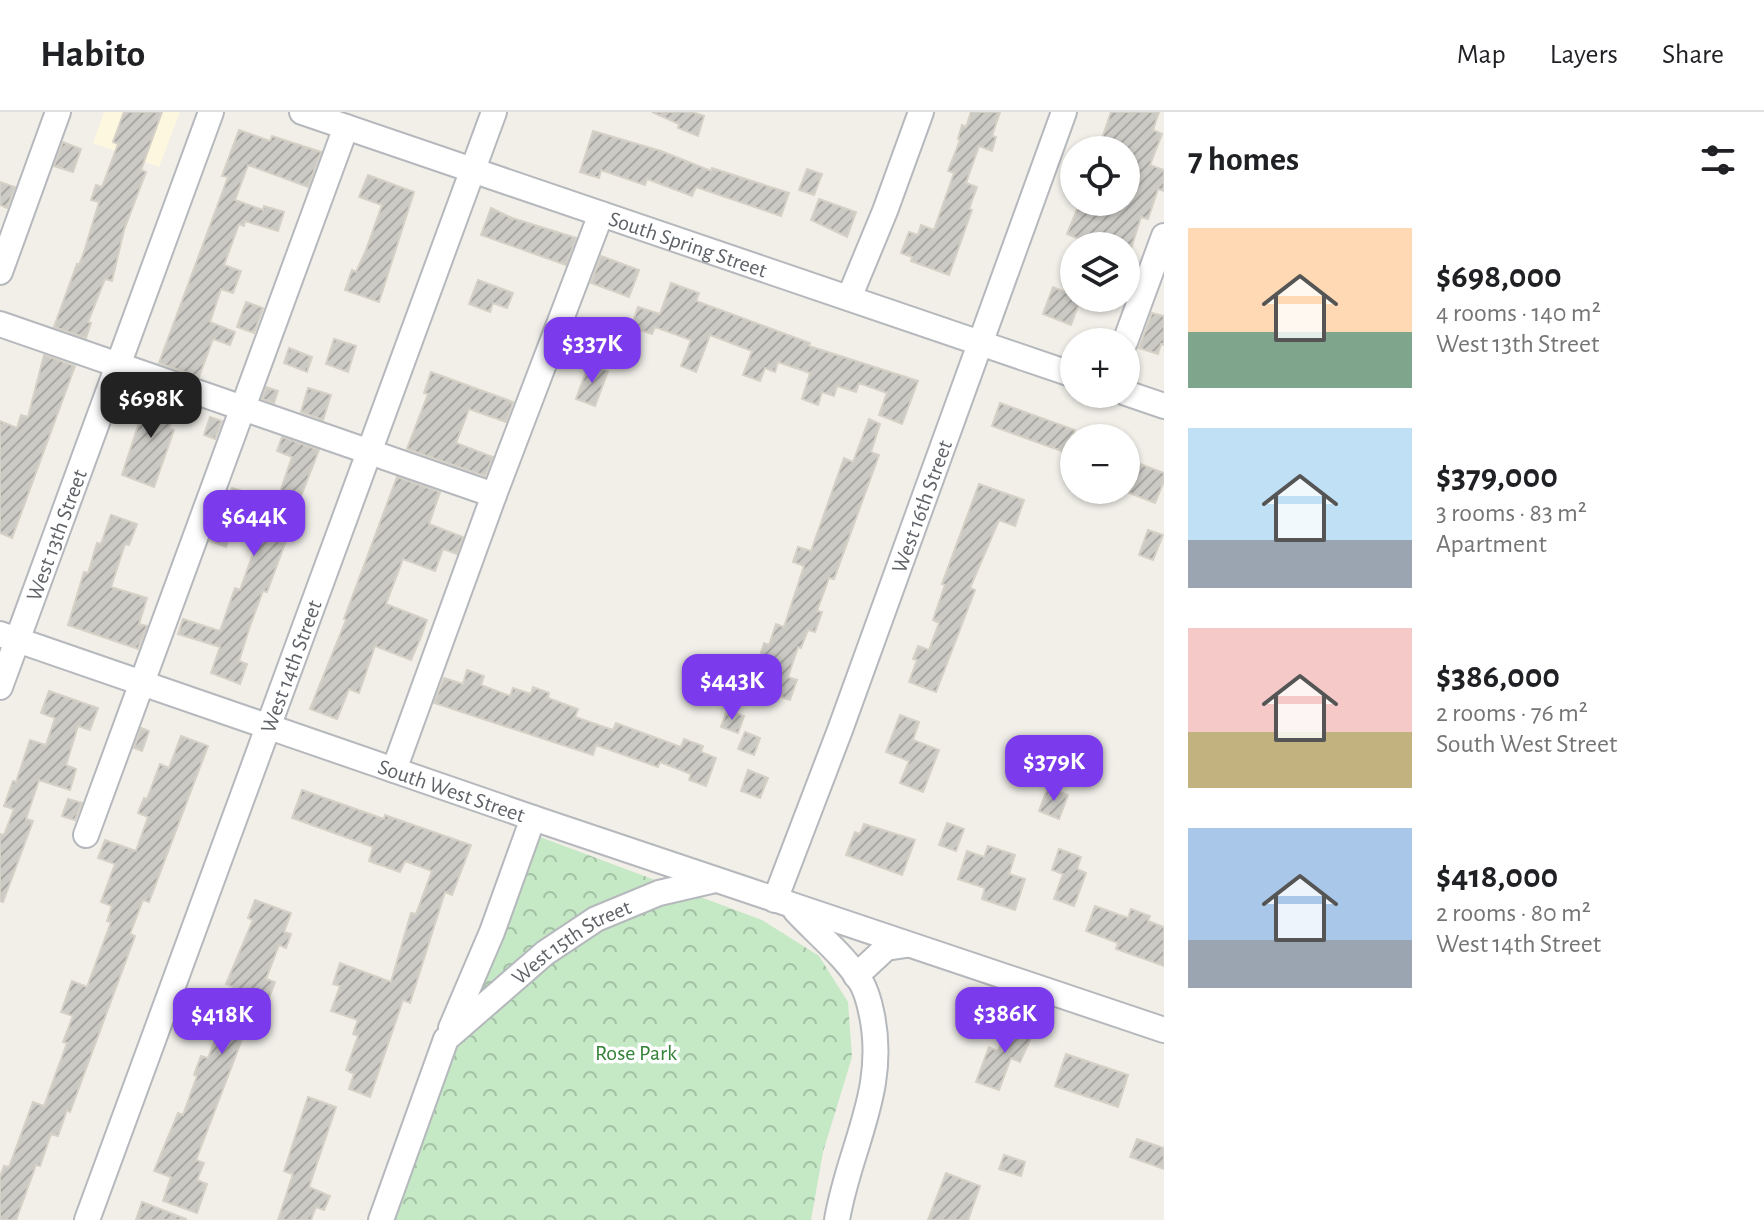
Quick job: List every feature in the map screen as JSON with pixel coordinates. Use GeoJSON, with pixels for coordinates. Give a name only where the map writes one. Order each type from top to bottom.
{"type":"FeatureCollection","features":[{"type":"Feature","properties":{"kind":"street"},"geometry":{"type":"LineString","coordinates":[[0,272],[58,112]]}},
{"type":"Feature","properties":{"kind":"street","name":"West 13th Street"},"geometry":{"type":"LineString","coordinates":[[0,687],[9,637],[118,364],[211,112]]}},
{"type":"Feature","properties":{"kind":"street","name":"South Spring Street"},"geometry":{"type":"LineString","coordinates":[[302,112],[1060,370]]}},
{"type":"Feature","properties":{"kind":"street","name":"West 14th Street"},"geometry":{"type":"LineString","coordinates":[[87,1220],[494,112]]}},
{"type":"Feature","properties":{"kind":"street"},"geometry":{"type":"LineString","coordinates":[[849,298],[921,112]]}},
{"type":"Feature","properties":{"kind":"street","name":"West 16th Street"},"geometry":{"type":"LineString","coordinates":[[783,903],[1064,112]]}},
{"type":"Feature","properties":{"kind":"street"},"geometry":{"type":"LineString","coordinates":[[86,835],[346,127]]}},
{"type":"Feature","properties":{"kind":"street"},"geometry":{"type":"LineString","coordinates":[[394,770],[601,214]]}},
{"type":"Feature","properties":{"kind":"street"},"geometry":{"type":"LineString","coordinates":[[1130,328],[1164,236]]}},
{"type":"Feature","properties":{"kind":"street"},"geometry":{"type":"LineString","coordinates":[[0,324],[494,495]]}},
{"type":"Feature","properties":{"kind":"street"},"geometry":{"type":"LineString","coordinates":[[1140,398],[1164,406]]}},
{"type":"Feature","properties":{"kind":"street","name":"South West Street"},"geometry":{"type":"LineString","coordinates":[[9,637],[900,945],[1164,1030]]}},
{"type":"Feature","properties":{"kind":"street","name":"West 15th Street"},"geometry":{"type":"LineString","coordinates":[[381,1220],[446,1039],[471,985],[533,818]]}},
{"type":"Feature","properties":{"kind":"street","name":"West 15th Street"},"geometry":{"type":"LineString","coordinates":[[446,1039],[545,953],[596,919],[659,893],[715,880]]}},
{"type":"Feature","properties":{"kind":"street"},"geometry":{"type":"LineString","coordinates":[[783,903],[863,985],[874,1022],[875,1075],[871,1102],[847,1174],[837,1220]]}},
{"type":"Feature","properties":{"kind":"street"},"geometry":{"type":"LineString","coordinates":[[856,976],[886,948],[900,945]]}},
{"type":"Feature","properties":{"kind":"shaded area"},"geometry":{"type":"Polygon","coordinates":[[[104,112],[180,112],[159,167],[93,143],[104,112]]]}},
{"type":"Feature","properties":{"kind":"green space","name":"Rose Park"},"geometry":{"type":"Polygon","coordinates":[[[540,837],[762,920],[819,956],[848,1002],[852,1057],[823,1152],[811,1220],[395,1220],[451,1061],[540,837]]]}},
{"type":"Feature","properties":{"kind":"building"},"geometry":{"type":"Polygon","coordinates":[[[124,112],[162,112],[141,170],[146,172],[124,230],[112,281],[105,279],[88,322],[91,323],[86,338],[54,327],[84,252],[99,202],[91,200],[96,185],[102,187],[118,144],[113,142],[124,112]]]}},
{"type":"Feature","properties":{"kind":"building"},"geometry":{"type":"Polygon","coordinates":[[[652,112],[692,112],[704,116],[698,136],[652,112]]]}},
{"type":"Feature","properties":{"kind":"building"},"geometry":{"type":"Polygon","coordinates":[[[971,112],[1000,112],[992,136],[996,137],[992,151],[979,146],[966,183],[977,187],[949,275],[911,261],[912,257],[901,253],[909,232],[918,235],[921,225],[934,230],[954,173],[948,171],[960,140],[962,125],[966,127],[971,112]]]}},
{"type":"Feature","properties":{"kind":"building"},"geometry":{"type":"Polygon","coordinates":[[[1111,112],[1159,112],[1153,130],[1162,134],[1150,165],[1164,170],[1164,191],[1158,189],[1148,219],[1141,217],[1136,232],[1068,232],[1074,216],[1140,216],[1140,136],[1103,136],[1111,112]]]}},
{"type":"Feature","properties":{"kind":"building"},"geometry":{"type":"Polygon","coordinates":[[[239,130],[270,141],[272,136],[321,152],[308,187],[248,165],[235,200],[263,210],[264,206],[284,212],[278,231],[245,221],[244,226],[239,224],[224,265],[241,271],[233,293],[221,289],[210,322],[235,332],[230,345],[213,339],[199,377],[159,363],[228,177],[222,176],[239,130]]]}},
{"type":"Feature","properties":{"kind":"building"},"geometry":{"type":"Polygon","coordinates":[[[593,131],[661,151],[711,171],[712,168],[789,193],[781,216],[696,187],[692,196],[647,179],[645,185],[601,170],[599,178],[580,172],[593,131]]]}},
{"type":"Feature","properties":{"kind":"building"},"geometry":{"type":"Polygon","coordinates":[[[63,142],[81,149],[73,172],[54,166],[63,142]]]}},
{"type":"Feature","properties":{"kind":"building"},"geometry":{"type":"Polygon","coordinates":[[[807,169],[822,174],[814,195],[799,190],[807,169]]]}},
{"type":"Feature","properties":{"kind":"building"},"geometry":{"type":"Polygon","coordinates":[[[368,175],[414,192],[379,302],[345,290],[352,270],[356,272],[366,250],[382,205],[359,197],[368,175]]]}},
{"type":"Feature","properties":{"kind":"building"},"geometry":{"type":"Polygon","coordinates":[[[0,182],[15,187],[7,208],[0,205],[0,182]]]}},
{"type":"Feature","properties":{"kind":"building"},"geometry":{"type":"Polygon","coordinates":[[[819,199],[856,212],[847,237],[811,220],[819,199]]]}},
{"type":"Feature","properties":{"kind":"building"},"geometry":{"type":"Polygon","coordinates":[[[491,208],[512,218],[576,238],[566,265],[481,235],[491,208]]]}},
{"type":"Feature","properties":{"kind":"building"},"geometry":{"type":"Polygon","coordinates":[[[601,256],[639,270],[629,297],[591,283],[601,256]]]}},
{"type":"Feature","properties":{"kind":"building"},"geometry":{"type":"Polygon","coordinates":[[[478,280],[513,293],[507,308],[493,303],[490,312],[469,304],[478,280]]]}},
{"type":"Feature","properties":{"kind":"building"},"geometry":{"type":"Polygon","coordinates":[[[671,283],[699,293],[696,301],[810,343],[809,346],[918,381],[902,424],[879,415],[887,393],[859,383],[856,392],[837,386],[834,396],[822,392],[818,405],[802,399],[810,373],[778,362],[775,372],[765,368],[760,381],[743,375],[752,351],[710,335],[696,372],[681,366],[691,340],[655,327],[652,334],[631,327],[638,307],[660,314],[671,283]]]}},
{"type":"Feature","properties":{"kind":"building"},"geometry":{"type":"Polygon","coordinates":[[[1053,287],[1060,290],[1060,312],[1076,312],[1071,325],[1043,314],[1053,287]]]}},
{"type":"Feature","properties":{"kind":"building"},"geometry":{"type":"Polygon","coordinates":[[[246,302],[263,308],[254,333],[237,327],[246,302]]]}},
{"type":"Feature","properties":{"kind":"building"},"geometry":{"type":"Polygon","coordinates":[[[1152,313],[1164,316],[1164,345],[1161,344],[1158,354],[1140,348],[1152,313]]]}},
{"type":"Feature","properties":{"kind":"building"},"geometry":{"type":"Polygon","coordinates":[[[334,339],[356,346],[348,372],[326,364],[334,339]]]}},
{"type":"Feature","properties":{"kind":"building"},"geometry":{"type":"Polygon","coordinates":[[[289,348],[312,357],[307,372],[284,363],[289,348]]]}},
{"type":"Feature","properties":{"kind":"building"},"geometry":{"type":"Polygon","coordinates":[[[44,355],[75,366],[12,538],[0,533],[0,421],[17,428],[21,415],[28,417],[44,355]]]}},
{"type":"Feature","properties":{"kind":"building"},"geometry":{"type":"Polygon","coordinates":[[[589,364],[608,371],[595,406],[576,399],[589,364]]]}},
{"type":"Feature","properties":{"kind":"building"},"geometry":{"type":"Polygon","coordinates":[[[431,372],[513,402],[506,422],[469,409],[456,443],[493,457],[485,476],[407,449],[428,394],[424,393],[431,372]]]}},
{"type":"Feature","properties":{"kind":"building"},"geometry":{"type":"Polygon","coordinates":[[[266,387],[278,391],[274,403],[262,399],[266,387]]]}},
{"type":"Feature","properties":{"kind":"building"},"geometry":{"type":"Polygon","coordinates":[[[308,388],[331,395],[323,420],[301,412],[308,388]]]}},
{"type":"Feature","properties":{"kind":"building"},"geometry":{"type":"Polygon","coordinates":[[[149,392],[179,402],[169,428],[174,430],[154,487],[122,475],[149,392]]]}},
{"type":"Feature","properties":{"kind":"building"},"geometry":{"type":"Polygon","coordinates":[[[1000,403],[1060,425],[1060,450],[992,426],[1000,403]]]}},
{"type":"Feature","properties":{"kind":"building"},"geometry":{"type":"Polygon","coordinates":[[[210,417],[222,421],[215,439],[204,435],[210,417]]]}},
{"type":"Feature","properties":{"kind":"building"},"geometry":{"type":"Polygon","coordinates":[[[869,419],[880,424],[871,452],[879,455],[834,579],[829,578],[817,611],[822,612],[815,632],[808,630],[801,648],[798,647],[788,677],[797,680],[790,700],[758,689],[767,662],[759,659],[764,643],[769,645],[776,624],[784,627],[804,566],[793,562],[798,547],[811,551],[844,458],[853,462],[869,419]]]}},
{"type":"Feature","properties":{"kind":"building"},"geometry":{"type":"Polygon","coordinates":[[[282,437],[319,450],[267,592],[263,591],[250,626],[239,661],[247,664],[240,684],[211,673],[220,647],[178,634],[183,619],[220,631],[235,588],[240,590],[264,523],[238,514],[226,547],[210,541],[232,488],[277,501],[292,457],[277,451],[282,437]]]}},
{"type":"Feature","properties":{"kind":"building"},"geometry":{"type":"Polygon","coordinates":[[[1140,464],[1164,473],[1155,503],[1140,497],[1140,464]]]}},
{"type":"Feature","properties":{"kind":"building"},"geometry":{"type":"Polygon","coordinates":[[[397,477],[440,492],[429,524],[463,537],[457,554],[443,549],[435,571],[403,559],[386,604],[427,620],[421,637],[411,660],[375,646],[359,693],[349,689],[337,719],[310,709],[346,620],[397,477]]]}},
{"type":"Feature","properties":{"kind":"building"},"geometry":{"type":"Polygon","coordinates":[[[979,484],[1024,500],[1015,526],[999,520],[970,588],[975,590],[936,692],[909,682],[917,660],[913,659],[918,646],[929,650],[939,623],[933,620],[945,585],[942,584],[979,484]]]}},
{"type":"Feature","properties":{"kind":"building"},"geometry":{"type":"Polygon","coordinates":[[[111,515],[137,524],[129,545],[125,544],[111,587],[147,598],[139,624],[147,626],[138,649],[68,625],[84,572],[88,573],[97,543],[101,544],[111,515]]]}},
{"type":"Feature","properties":{"kind":"building"},"geometry":{"type":"Polygon","coordinates":[[[1148,530],[1163,535],[1153,560],[1139,555],[1148,530]]]}},
{"type":"Feature","properties":{"kind":"building"},"geometry":{"type":"Polygon","coordinates":[[[467,670],[484,676],[481,685],[510,696],[513,688],[531,694],[533,687],[549,693],[548,698],[578,709],[575,717],[613,730],[616,723],[681,747],[684,739],[703,746],[701,752],[716,758],[706,786],[689,780],[691,774],[660,762],[658,767],[596,745],[593,755],[434,703],[444,678],[463,684],[467,670]]]}},
{"type":"Feature","properties":{"kind":"building"},"geometry":{"type":"Polygon","coordinates":[[[49,691],[98,708],[90,730],[78,726],[66,765],[76,769],[70,790],[39,780],[26,819],[33,821],[3,902],[0,901],[0,834],[4,835],[14,809],[4,806],[30,740],[46,745],[55,718],[41,713],[49,691]]]}},
{"type":"Feature","properties":{"kind":"building"},"geometry":{"type":"Polygon","coordinates":[[[727,710],[744,716],[738,733],[721,727],[727,710]]]}},
{"type":"Feature","properties":{"kind":"building"},"geometry":{"type":"Polygon","coordinates":[[[900,715],[919,722],[913,740],[939,750],[923,792],[900,783],[909,761],[886,752],[900,715]]]}},
{"type":"Feature","properties":{"kind":"building"},"geometry":{"type":"Polygon","coordinates":[[[141,728],[149,731],[142,751],[134,748],[141,728]]]}},
{"type":"Feature","properties":{"kind":"building"},"geometry":{"type":"Polygon","coordinates":[[[745,732],[760,738],[754,755],[738,749],[745,732]]]}},
{"type":"Feature","properties":{"kind":"building"},"geometry":{"type":"Polygon","coordinates":[[[181,736],[208,746],[149,902],[143,900],[130,934],[135,936],[70,1112],[67,1110],[58,1136],[51,1134],[16,1220],[0,1220],[0,1177],[4,1166],[9,1167],[33,1102],[44,1106],[67,1043],[63,1042],[73,1016],[61,1012],[72,981],[87,987],[111,922],[107,921],[112,906],[101,902],[115,864],[98,858],[105,840],[136,851],[148,817],[138,813],[144,798],[147,799],[160,764],[169,768],[181,736]]]}},
{"type":"Feature","properties":{"kind":"building"},"geometry":{"type":"Polygon","coordinates":[[[748,770],[768,778],[760,798],[741,791],[748,770]]]}},
{"type":"Feature","properties":{"kind":"building"},"geometry":{"type":"Polygon","coordinates":[[[1048,787],[1068,795],[1059,819],[1039,811],[1048,787]]]}},
{"type":"Feature","properties":{"kind":"building"},"geometry":{"type":"Polygon","coordinates":[[[302,790],[471,845],[452,895],[445,892],[410,1003],[403,1000],[370,1097],[349,1089],[354,1074],[346,1070],[358,1036],[353,1034],[358,1020],[331,1011],[340,986],[333,984],[340,963],[391,982],[411,913],[416,914],[432,871],[405,861],[400,872],[369,861],[373,847],[292,818],[302,790]]]}},
{"type":"Feature","properties":{"kind":"building"},"geometry":{"type":"Polygon","coordinates":[[[68,799],[82,803],[75,820],[62,816],[68,799]]]}},
{"type":"Feature","properties":{"kind":"building"},"geometry":{"type":"Polygon","coordinates":[[[947,823],[964,829],[956,851],[939,845],[947,823]]]}},
{"type":"Feature","properties":{"kind":"building"},"geometry":{"type":"Polygon","coordinates":[[[864,824],[915,840],[902,875],[846,855],[855,832],[860,834],[864,824]]]}},
{"type":"Feature","properties":{"kind":"building"},"geometry":{"type":"Polygon","coordinates":[[[988,846],[1015,855],[1009,874],[1025,879],[1015,910],[982,899],[985,888],[958,879],[967,851],[984,857],[988,846]]]}},
{"type":"Feature","properties":{"kind":"building"},"geometry":{"type":"Polygon","coordinates":[[[1059,849],[1081,857],[1077,869],[1086,873],[1074,906],[1054,899],[1063,874],[1052,870],[1059,849]]]}},
{"type":"Feature","properties":{"kind":"building"},"geometry":{"type":"Polygon","coordinates":[[[255,900],[291,913],[284,932],[291,934],[286,948],[279,945],[266,979],[275,982],[259,1025],[249,1021],[196,1160],[204,1163],[197,1180],[207,1184],[197,1213],[163,1201],[171,1177],[154,1171],[178,1113],[183,1115],[201,1056],[208,1058],[220,1026],[227,1028],[241,990],[226,984],[253,920],[248,918],[255,900]]]}},
{"type":"Feature","properties":{"kind":"building"},"geometry":{"type":"Polygon","coordinates":[[[1095,906],[1128,918],[1131,909],[1150,916],[1148,921],[1164,927],[1164,966],[1116,949],[1118,943],[1086,931],[1095,906]]]}},
{"type":"Feature","properties":{"kind":"building"},"geometry":{"type":"Polygon","coordinates":[[[1016,1019],[1036,1027],[1020,1062],[1011,1058],[999,1090],[976,1082],[989,1047],[998,1051],[1003,1037],[1008,1040],[1016,1019]]]}},
{"type":"Feature","properties":{"kind":"building"},"geometry":{"type":"Polygon","coordinates":[[[1066,1054],[1128,1075],[1118,1107],[1055,1086],[1066,1054]]]}},
{"type":"Feature","properties":{"kind":"building"},"geometry":{"type":"Polygon","coordinates":[[[308,1097],[336,1107],[309,1187],[330,1196],[324,1210],[316,1207],[311,1220],[278,1220],[293,1174],[284,1171],[308,1097]]]}},
{"type":"Feature","properties":{"kind":"building"},"geometry":{"type":"Polygon","coordinates":[[[1137,1139],[1164,1148],[1164,1169],[1130,1157],[1137,1139]]]}},
{"type":"Feature","properties":{"kind":"building"},"geometry":{"type":"Polygon","coordinates":[[[1004,1155],[1025,1162],[1021,1176],[999,1169],[1004,1155]]]}},
{"type":"Feature","properties":{"kind":"building"},"geometry":{"type":"Polygon","coordinates":[[[946,1173],[980,1186],[968,1220],[928,1220],[946,1173]]]}},
{"type":"Feature","properties":{"kind":"building"},"geometry":{"type":"Polygon","coordinates":[[[142,1202],[186,1219],[186,1220],[136,1220],[142,1202]]]}}]}
